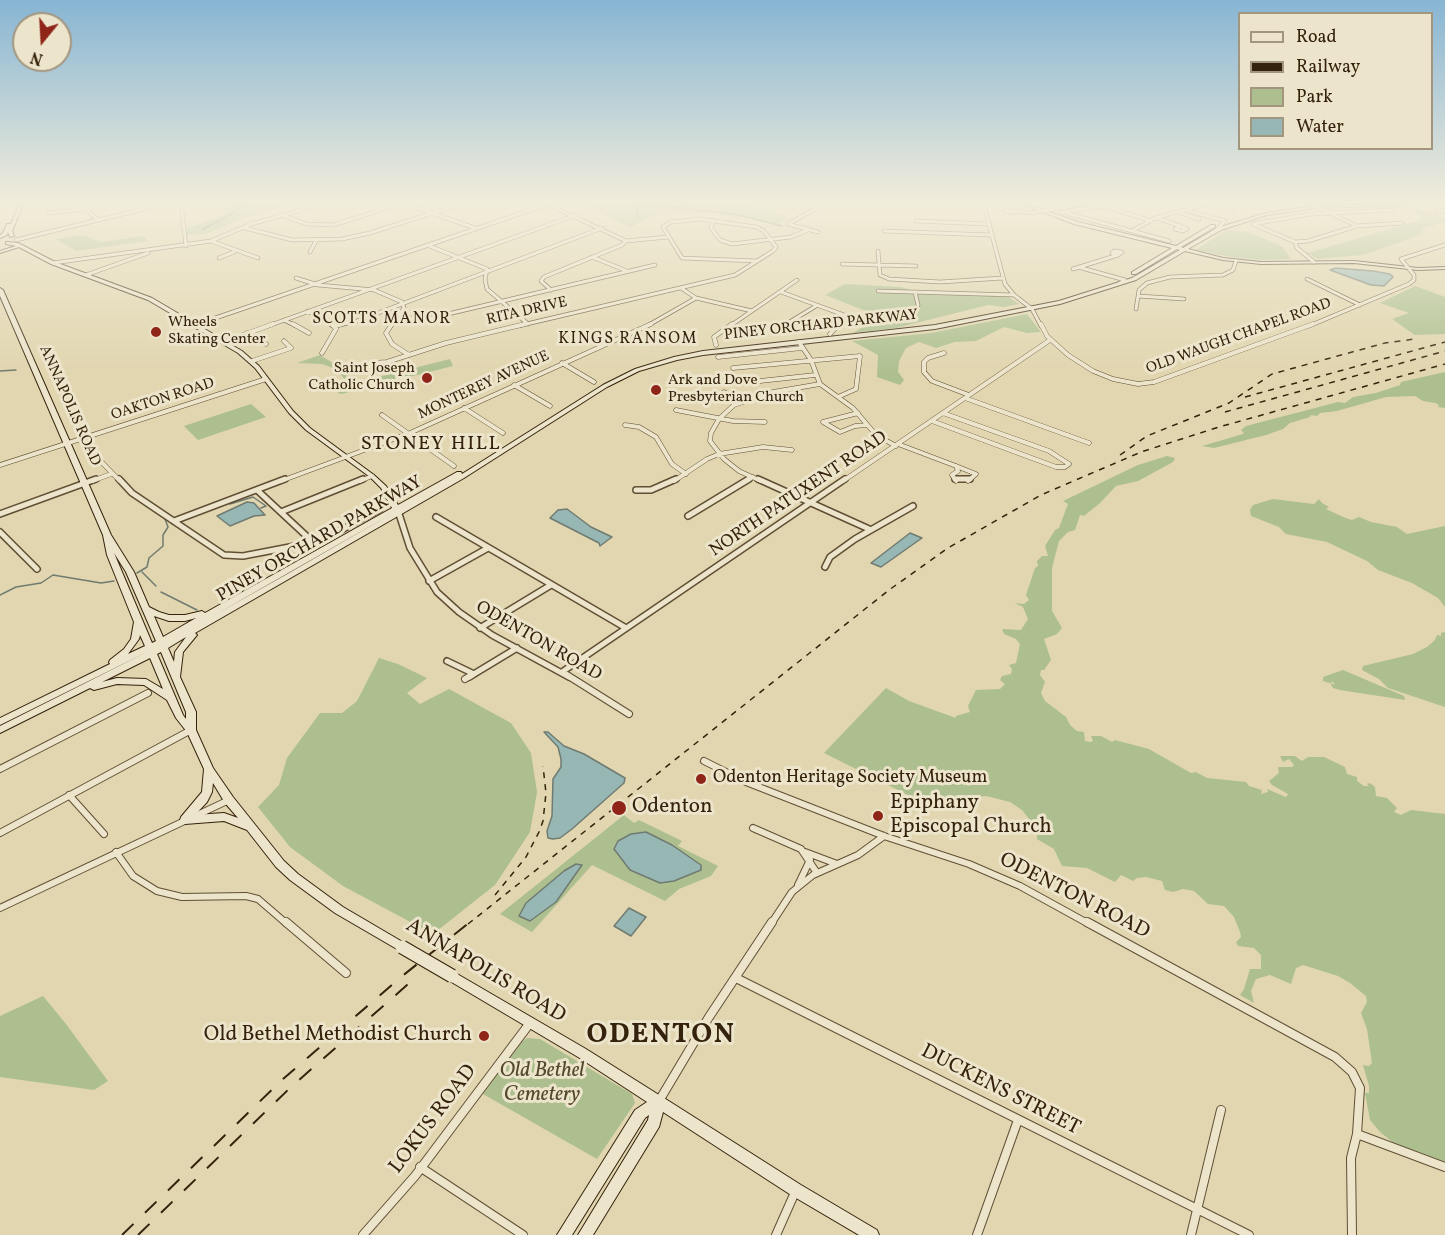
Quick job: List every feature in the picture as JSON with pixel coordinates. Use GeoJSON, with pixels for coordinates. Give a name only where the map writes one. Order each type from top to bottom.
{"type":"FeatureCollection","features":[{"type":"Feature","properties":{"kind":"main road","name":"ODENTON ROAD"},"geometry":{"type":"LineString","coordinates":[[49,261],[141,295],[224,342],[252,361],[291,412],[308,429],[372,476],[384,488],[398,511]]}},
{"type":"Feature","properties":{"kind":"main road","name":"PINEY ORCHARD PARKWAY"},"geometry":{"type":"LineString","coordinates":[[1029,307],[1121,278],[1153,261]]}},
{"type":"Feature","properties":{"kind":"main road","name":"PINEY ORCHARD PARKWAY"},"geometry":{"type":"LineString","coordinates":[[161,645],[213,620],[398,511],[459,479],[605,386],[637,370],[688,355],[801,345],[963,322],[1102,291],[1147,273],[1167,261]]}},
{"type":"Feature","properties":{"kind":"main road"},"geometry":{"type":"LineString","coordinates":[[1236,261],[1363,262],[1411,268],[1445,268]]}},
{"type":"Feature","properties":{"kind":"main road","name":"ANNAPOLIS ROAD"},"geometry":{"type":"LineString","coordinates":[[0,291],[107,535],[130,572],[177,679],[191,712],[191,730]]}},
{"type":"Feature","properties":{"kind":"main road","name":"PINEY ORCHARD PARKWAY"},"geometry":{"type":"LineString","coordinates":[[161,645],[363,522],[398,511]]}},
{"type":"Feature","properties":{"kind":"main road","name":"ANNAPOLIS ROAD"},"geometry":{"type":"LineString","coordinates":[[107,535],[111,555],[179,716],[191,730],[209,769],[229,800],[280,864],[339,910],[659,1101],[796,1190],[872,1235]]}},
{"type":"Feature","properties":{"kind":"main road"},"geometry":{"type":"LineString","coordinates":[[146,608],[162,617],[177,619],[192,617],[222,607]]}},
{"type":"Feature","properties":{"kind":"main road"},"geometry":{"type":"LineString","coordinates":[[83,681],[127,651],[137,632],[134,612]]}},
{"type":"Feature","properties":{"kind":"main road"},"geometry":{"type":"LineString","coordinates":[[177,679],[176,660],[182,646],[213,620]]}},
{"type":"Feature","properties":{"kind":"main road"},"geometry":{"type":"LineString","coordinates":[[0,730],[161,645]]}},
{"type":"Feature","properties":{"kind":"main road"},"geometry":{"type":"LineString","coordinates":[[0,722],[151,650]]}},
{"type":"Feature","properties":{"kind":"main road"},"geometry":{"type":"LineString","coordinates":[[63,698],[100,685],[132,681],[154,685],[172,700]]}},
{"type":"Feature","properties":{"kind":"main road"},"geometry":{"type":"LineString","coordinates":[[185,820],[207,792],[209,769]]}},
{"type":"Feature","properties":{"kind":"main road"},"geometry":{"type":"LineString","coordinates":[[185,820],[224,817],[251,828]]}},
{"type":"Feature","properties":{"kind":"main road"},"geometry":{"type":"LineString","coordinates":[[585,1235],[654,1122],[659,1101]]}},
{"type":"Feature","properties":{"kind":"street"},"geometry":{"type":"LineString","coordinates":[[53,263],[71,261]]}},
{"type":"Feature","properties":{"kind":"street"},"geometry":{"type":"LineString","coordinates":[[86,275],[126,261]]}},
{"type":"Feature","properties":{"kind":"street"},"geometry":{"type":"LineString","coordinates":[[195,325],[381,261]]}},
{"type":"Feature","properties":{"kind":"street"},"geometry":{"type":"LineString","coordinates":[[224,342],[449,261]]}},
{"type":"Feature","properties":{"kind":"street"},"geometry":{"type":"LineString","coordinates":[[468,261],[488,271]]}},
{"type":"Feature","properties":{"kind":"street"},"geometry":{"type":"LineString","coordinates":[[308,311],[335,326],[357,321],[515,261]]}},
{"type":"Feature","properties":{"kind":"street"},"geometry":{"type":"LineString","coordinates":[[550,290],[541,281],[544,277],[583,261]]}},
{"type":"Feature","properties":{"kind":"street"},"geometry":{"type":"LineString","coordinates":[[601,261],[628,272]]}},
{"type":"Feature","properties":{"kind":"street","name":"RITA DRIVE"},"geometry":{"type":"LineString","coordinates":[[372,363],[387,362],[446,343],[735,275],[756,261]]}},
{"type":"Feature","properties":{"kind":"street"},"geometry":{"type":"LineString","coordinates":[[879,261],[881,276],[898,281],[940,282],[1003,278]]}},
{"type":"Feature","properties":{"kind":"street","name":"OLD WAUGH CHAPEL ROAD"},"geometry":{"type":"LineString","coordinates":[[998,261],[1003,278],[1014,295],[1029,307],[1050,340],[1074,359],[1099,374],[1126,382],[1145,384],[1328,320],[1412,282],[1414,277],[1411,268]]}},
{"type":"Feature","properties":{"kind":"street"},"geometry":{"type":"LineString","coordinates":[[1073,269],[1099,261]]}},
{"type":"Feature","properties":{"kind":"street"},"geometry":{"type":"LineString","coordinates":[[1136,309],[1141,288],[1152,281],[1170,277],[1223,275],[1233,270],[1236,261]]}},
{"type":"Feature","properties":{"kind":"street"},"geometry":{"type":"LineString","coordinates":[[1404,261],[1411,268]]}},
{"type":"Feature","properties":{"kind":"street"},"geometry":{"type":"LineString","coordinates":[[842,264],[916,266]]}},
{"type":"Feature","properties":{"kind":"street"},"geometry":{"type":"LineString","coordinates":[[396,318],[431,318],[656,265]]}},
{"type":"Feature","properties":{"kind":"street"},"geometry":{"type":"LineString","coordinates":[[1078,267],[1121,278],[1124,281],[1102,291]]}},
{"type":"Feature","properties":{"kind":"street"},"geometry":{"type":"LineString","coordinates":[[488,271],[485,285],[528,324]]}},
{"type":"Feature","properties":{"kind":"street"},"geometry":{"type":"LineString","coordinates":[[296,278],[312,284],[369,289],[403,303]]}},
{"type":"Feature","properties":{"kind":"street"},"geometry":{"type":"LineString","coordinates":[[1307,279],[1360,305]]}},
{"type":"Feature","properties":{"kind":"street"},"geometry":{"type":"LineString","coordinates":[[716,345],[714,337],[797,280]]}},
{"type":"Feature","properties":{"kind":"street"},"geometry":{"type":"LineString","coordinates":[[681,288],[696,298],[752,311]]}},
{"type":"Feature","properties":{"kind":"street"},"geometry":{"type":"LineString","coordinates":[[781,291],[866,323]]}},
{"type":"Feature","properties":{"kind":"street"},"geometry":{"type":"LineString","coordinates":[[878,291],[1014,295]]}},
{"type":"Feature","properties":{"kind":"street"},"geometry":{"type":"LineString","coordinates":[[915,292],[918,305]]}},
{"type":"Feature","properties":{"kind":"street"},"geometry":{"type":"LineString","coordinates":[[1138,296],[1184,299]]}},
{"type":"Feature","properties":{"kind":"street","name":"MONTEREY AVENUE"},"geometry":{"type":"LineString","coordinates":[[174,521],[410,433],[657,322],[696,298]]}},
{"type":"Feature","properties":{"kind":"street"},"geometry":{"type":"LineString","coordinates":[[403,303],[404,308],[387,329],[387,337],[392,344],[409,355]]}},
{"type":"Feature","properties":{"kind":"street"},"geometry":{"type":"LineString","coordinates":[[778,329],[806,309],[816,306]]}},
{"type":"Feature","properties":{"kind":"street"},"geometry":{"type":"LineString","coordinates":[[830,334],[835,327],[850,318]]}},
{"type":"Feature","properties":{"kind":"street"},"geometry":{"type":"LineString","coordinates":[[284,320],[309,333]]}},
{"type":"Feature","properties":{"kind":"street"},"geometry":{"type":"LineString","coordinates":[[322,353],[335,332],[335,326]]}},
{"type":"Feature","properties":{"kind":"street"},"geometry":{"type":"LineString","coordinates":[[247,333],[266,344]]}},
{"type":"Feature","properties":{"kind":"street","name":"NORTH PATUXENT ROAD"},"geometry":{"type":"LineString","coordinates":[[562,672],[1050,340]]}},
{"type":"Feature","properties":{"kind":"street"},"geometry":{"type":"LineString","coordinates":[[252,361],[291,348],[284,341]]}},
{"type":"Feature","properties":{"kind":"street"},"geometry":{"type":"LineString","coordinates":[[718,357],[801,345],[820,384],[858,413],[882,439],[956,466],[976,474],[968,481],[956,481],[952,475],[958,471],[956,466]]}},
{"type":"Feature","properties":{"kind":"street"},"geometry":{"type":"LineString","coordinates":[[944,353],[928,358],[924,362],[924,372],[932,381],[967,397],[1089,443]]}},
{"type":"Feature","properties":{"kind":"street"},"geometry":{"type":"LineString","coordinates":[[733,368],[860,356],[856,389],[837,397]]}},
{"type":"Feature","properties":{"kind":"street"},"geometry":{"type":"LineString","coordinates":[[562,363],[594,382]]}},
{"type":"Feature","properties":{"kind":"street"},"geometry":{"type":"LineString","coordinates":[[751,382],[815,375]]}},
{"type":"Feature","properties":{"kind":"street","name":"OAKTON ROAD"},"geometry":{"type":"LineString","coordinates":[[0,465],[266,379]]}},
{"type":"Feature","properties":{"kind":"street"},"geometry":{"type":"LineString","coordinates":[[820,384],[773,392],[729,407],[718,419],[710,437],[712,445],[733,467],[869,529]]}},
{"type":"Feature","properties":{"kind":"street"},"geometry":{"type":"LineString","coordinates":[[514,385],[550,406]]}},
{"type":"Feature","properties":{"kind":"street"},"geometry":{"type":"LineString","coordinates":[[724,392],[741,402]]}},
{"type":"Feature","properties":{"kind":"street"},"geometry":{"type":"LineString","coordinates":[[464,408],[504,433]]}},
{"type":"Feature","properties":{"kind":"street"},"geometry":{"type":"LineString","coordinates":[[676,410],[684,414],[718,419],[765,422]]}},
{"type":"Feature","properties":{"kind":"street"},"geometry":{"type":"LineString","coordinates":[[858,413],[823,422],[840,432],[855,426],[867,425]]}},
{"type":"Feature","properties":{"kind":"street"},"geometry":{"type":"LineString","coordinates":[[932,421],[1056,467],[1065,467],[1069,464],[1049,451],[943,413]]}},
{"type":"Feature","properties":{"kind":"street"},"geometry":{"type":"LineString","coordinates":[[382,415],[454,466]]}},
{"type":"Feature","properties":{"kind":"street"},"geometry":{"type":"LineString","coordinates":[[625,426],[639,427],[656,437],[672,464],[686,474]]}},
{"type":"Feature","properties":{"kind":"street"},"geometry":{"type":"LineString","coordinates":[[80,440],[132,494],[218,552],[233,556],[314,543],[363,522],[380,509]]}},
{"type":"Feature","properties":{"kind":"street"},"geometry":{"type":"LineString","coordinates":[[636,490],[663,487],[707,459],[720,454],[763,447],[792,450]]}},
{"type":"Feature","properties":{"kind":"street"},"geometry":{"type":"LineString","coordinates":[[0,514],[111,474]]}},
{"type":"Feature","properties":{"kind":"street"},"geometry":{"type":"LineString","coordinates":[[281,512],[372,476]]}},
{"type":"Feature","properties":{"kind":"street"},"geometry":{"type":"LineString","coordinates":[[687,516],[753,477]]}},
{"type":"Feature","properties":{"kind":"street"},"geometry":{"type":"LineString","coordinates":[[257,490],[314,543]]}},
{"type":"Feature","properties":{"kind":"street"},"geometry":{"type":"LineString","coordinates":[[825,567],[830,557],[869,529],[913,506]]}},
{"type":"Feature","properties":{"kind":"street","name":"ODENTON ROAD"},"geometry":{"type":"LineString","coordinates":[[398,511],[410,548],[429,581],[448,603],[480,628],[562,672],[629,714]]}},
{"type":"Feature","properties":{"kind":"street"},"geometry":{"type":"LineString","coordinates":[[436,517],[626,628]]}},
{"type":"Feature","properties":{"kind":"street"},"geometry":{"type":"LineString","coordinates":[[0,531],[37,569]]}},
{"type":"Feature","properties":{"kind":"street"},"geometry":{"type":"LineString","coordinates":[[429,581],[488,548]]}},
{"type":"Feature","properties":{"kind":"street"},"geometry":{"type":"LineString","coordinates":[[480,628],[551,585]]}},
{"type":"Feature","properties":{"kind":"street"},"geometry":{"type":"LineString","coordinates":[[465,679],[517,648]]}},
{"type":"Feature","properties":{"kind":"street"},"geometry":{"type":"LineString","coordinates":[[447,661],[474,674]]}},
{"type":"Feature","properties":{"kind":"street"},"geometry":{"type":"LineString","coordinates":[[0,770],[148,693]]}},
{"type":"Feature","properties":{"kind":"street"},"geometry":{"type":"LineString","coordinates":[[0,833],[191,730]]}},
{"type":"Feature","properties":{"kind":"street","name":"ODENTON ROAD"},"geometry":{"type":"LineString","coordinates":[[704,761],[746,782],[884,836],[969,864],[1020,886],[1335,1057],[1352,1072],[1360,1088],[1357,1134],[1351,1158],[1350,1176],[1352,1235]]}},
{"type":"Feature","properties":{"kind":"street"},"geometry":{"type":"LineString","coordinates":[[69,795],[104,834]]}},
{"type":"Feature","properties":{"kind":"street"},"geometry":{"type":"LineString","coordinates":[[0,908],[229,800]]}},
{"type":"Feature","properties":{"kind":"street"},"geometry":{"type":"LineString","coordinates":[[753,828],[837,864]]}},
{"type":"Feature","properties":{"kind":"street"},"geometry":{"type":"LineString","coordinates":[[798,885],[817,873],[858,855],[884,836]]}},
{"type":"Feature","properties":{"kind":"street"},"geometry":{"type":"LineString","coordinates":[[116,852],[133,876],[157,891],[182,897],[246,896],[258,899],[346,973]]}},
{"type":"Feature","properties":{"kind":"street"},"geometry":{"type":"LineString","coordinates":[[805,852],[817,873]]}},
{"type":"Feature","properties":{"kind":"street"},"geometry":{"type":"LineString","coordinates":[[564,1235],[640,1114],[659,1101],[709,1017],[774,917],[798,885],[810,860]]}},
{"type":"Feature","properties":{"kind":"street","name":"DUCKENS STREET"},"geometry":{"type":"LineString","coordinates":[[736,978],[1249,1235]]}},
{"type":"Feature","properties":{"kind":"street","name":"LOKUS ROAD"},"geometry":{"type":"LineString","coordinates":[[363,1235],[390,1207],[530,1023]]}},
{"type":"Feature","properties":{"kind":"street"},"geometry":{"type":"LineString","coordinates":[[1191,1235],[1221,1110]]}},
{"type":"Feature","properties":{"kind":"street"},"geometry":{"type":"LineString","coordinates":[[977,1235],[1018,1120]]}},
{"type":"Feature","properties":{"kind":"street"},"geometry":{"type":"LineString","coordinates":[[1357,1134],[1445,1167]]}},
{"type":"Feature","properties":{"kind":"street"},"geometry":{"type":"LineString","coordinates":[[420,1167],[524,1235]]}},
{"type":"Feature","properties":{"kind":"street"},"geometry":{"type":"LineString","coordinates":[[776,1235],[796,1190]]}},
{"type":"Feature","properties":{"kind":"green space"},"geometry":{"type":"Polygon","coordinates":[[[845,284],[901,287],[956,294],[1006,295],[1019,304],[1004,307],[988,305],[896,328],[853,333],[870,326],[881,317],[825,295],[845,284]]]}},
{"type":"Feature","properties":{"kind":"green space"},"geometry":{"type":"Polygon","coordinates":[[[1415,286],[1445,297],[1445,334],[1415,335],[1392,319],[1409,313],[1380,303],[1415,286]]]}},
{"type":"Feature","properties":{"kind":"green space"},"geometry":{"type":"Polygon","coordinates":[[[1027,314],[1041,332],[1027,333],[1004,327],[976,341],[955,342],[936,348],[919,342],[906,348],[899,361],[898,372],[904,380],[900,385],[877,377],[878,355],[852,341],[931,333],[1027,314]]]}},
{"type":"Feature","properties":{"kind":"green space"},"geometry":{"type":"Polygon","coordinates":[[[320,355],[336,365],[346,375],[363,381],[450,359],[453,366],[341,394],[332,389],[333,387],[347,382],[336,369],[322,364],[297,363],[320,355]]]}},
{"type":"Feature","properties":{"kind":"green space"},"geometry":{"type":"Polygon","coordinates":[[[1445,372],[1445,408],[1415,396],[1386,397],[1337,411],[1320,413],[1317,416],[1311,415],[1266,435],[1214,448],[1202,446],[1243,434],[1241,430],[1246,426],[1338,402],[1345,403],[1353,397],[1376,393],[1400,385],[1401,382],[1445,372]]]}},
{"type":"Feature","properties":{"kind":"green space"},"geometry":{"type":"Polygon","coordinates":[[[251,404],[266,417],[198,440],[184,426],[251,404]]]}},
{"type":"Feature","properties":{"kind":"green space"},"geometry":{"type":"Polygon","coordinates":[[[1167,456],[1175,458],[1173,462],[1138,481],[1116,486],[1084,516],[1080,515],[1075,530],[1068,532],[1059,541],[1052,568],[1052,611],[1062,628],[1057,634],[1044,639],[1051,660],[1044,670],[1041,670],[1040,675],[1045,682],[1041,693],[1045,701],[1066,717],[1070,725],[1077,731],[1084,732],[1085,741],[1093,741],[1091,736],[1101,736],[1112,742],[1115,740],[1149,749],[1191,773],[1196,772],[1207,778],[1246,782],[1249,786],[1262,790],[1261,794],[1268,792],[1267,789],[1286,797],[1288,794],[1269,781],[1279,773],[1278,767],[1294,765],[1289,759],[1283,762],[1280,756],[1295,756],[1302,761],[1308,757],[1324,757],[1345,767],[1347,774],[1357,777],[1357,781],[1364,786],[1369,786],[1367,784],[1370,783],[1375,787],[1376,796],[1387,798],[1397,808],[1394,812],[1401,815],[1411,810],[1445,814],[1445,1164],[1395,1144],[1370,1120],[1365,1093],[1369,1093],[1369,1086],[1363,1065],[1369,1066],[1372,1063],[1367,1029],[1361,1013],[1367,1002],[1366,996],[1350,983],[1338,976],[1303,965],[1296,968],[1291,984],[1270,975],[1256,979],[1251,991],[1254,1003],[1240,995],[1250,969],[1261,969],[1261,955],[1254,948],[1238,946],[1236,942],[1241,937],[1240,932],[1234,917],[1224,906],[1208,904],[1194,891],[1165,890],[1162,881],[1146,877],[1133,881],[1121,875],[1115,882],[1087,868],[1062,866],[1054,849],[1037,839],[1037,831],[1030,820],[1022,810],[1010,802],[986,796],[970,798],[963,804],[942,800],[928,802],[913,812],[922,796],[918,800],[824,753],[886,688],[909,701],[956,718],[956,716],[970,712],[968,706],[976,690],[1000,689],[1005,684],[1000,680],[1002,676],[1011,674],[1012,669],[1009,665],[1016,663],[1020,644],[1016,639],[1004,634],[1002,629],[1021,630],[1028,619],[1023,607],[1015,603],[1024,604],[1029,600],[1026,595],[1035,568],[1038,566],[1037,561],[1042,556],[1048,556],[1045,546],[1055,530],[1059,528],[1068,504],[1063,501],[1138,465],[1167,456]]]}},
{"type":"Feature","properties":{"kind":"green space"},"geometry":{"type":"Polygon","coordinates":[[[1273,499],[1314,504],[1319,499],[1329,507],[1326,509],[1343,517],[1352,520],[1359,517],[1397,527],[1407,534],[1445,526],[1445,607],[1438,598],[1412,583],[1378,570],[1367,561],[1327,542],[1286,534],[1279,527],[1251,516],[1250,510],[1253,505],[1273,499]]]}},
{"type":"Feature","properties":{"kind":"green space"},"geometry":{"type":"Polygon","coordinates":[[[1445,632],[1445,707],[1388,688],[1379,679],[1362,670],[1363,666],[1413,654],[1427,647],[1437,635],[1441,636],[1441,633],[1445,632]]]}},
{"type":"Feature","properties":{"kind":"green space"},"geometry":{"type":"Polygon","coordinates":[[[379,658],[427,678],[407,693],[420,704],[449,689],[511,723],[531,753],[537,792],[530,832],[495,885],[433,934],[343,886],[290,847],[258,807],[279,785],[287,758],[320,713],[342,713],[357,701],[379,658]]]}},
{"type":"Feature","properties":{"kind":"green space"},"geometry":{"type":"Polygon","coordinates":[[[1343,670],[1404,696],[1405,700],[1340,690],[1333,688],[1330,683],[1335,685],[1333,682],[1323,681],[1323,677],[1343,670]]]}},
{"type":"Feature","properties":{"kind":"green space"},"geometry":{"type":"Polygon","coordinates":[[[624,815],[634,823],[639,820],[682,841],[678,846],[718,866],[711,876],[679,889],[665,901],[592,865],[532,932],[500,914],[624,815]]]}},
{"type":"Feature","properties":{"kind":"green space"},"geometry":{"type":"Polygon","coordinates":[[[43,996],[108,1081],[94,1090],[0,1077],[0,1016],[43,996]]]}},
{"type":"Feature","properties":{"kind":"green space","name":"Old Bethel Cemetery"},"geometry":{"type":"Polygon","coordinates":[[[527,1038],[540,1039],[632,1094],[635,1103],[597,1159],[483,1094],[516,1046],[527,1038]]]}},
{"type":"Feature","properties":{"kind":"water"},"geometry":{"type":"Polygon","coordinates":[[[1336,268],[1373,271],[1390,274],[1393,277],[1384,286],[1371,285],[1330,270],[1336,268]]]}},
{"type":"Feature","properties":{"kind":"water"},"geometry":{"type":"Polygon","coordinates":[[[247,502],[254,503],[265,515],[254,516],[230,526],[217,516],[247,502]]]}},
{"type":"Feature","properties":{"kind":"water"},"geometry":{"type":"Polygon","coordinates":[[[567,509],[591,527],[612,537],[600,546],[599,543],[550,518],[558,510],[567,509]]]}},
{"type":"Feature","properties":{"kind":"water"},"geometry":{"type":"Polygon","coordinates":[[[910,533],[922,538],[881,567],[871,563],[910,533]]]}},
{"type":"Feature","properties":{"kind":"water"},"geometry":{"type":"Polygon","coordinates":[[[544,732],[548,732],[564,746],[584,754],[625,778],[624,783],[572,829],[560,838],[553,839],[548,838],[547,831],[552,816],[553,779],[561,767],[561,759],[558,747],[544,732]]]}},
{"type":"Feature","properties":{"kind":"water"},"geometry":{"type":"Polygon","coordinates":[[[646,832],[672,845],[701,865],[701,870],[674,881],[660,883],[630,870],[614,849],[618,841],[631,834],[646,832]]]}},
{"type":"Feature","properties":{"kind":"water"},"geometry":{"type":"Polygon","coordinates":[[[576,864],[582,865],[556,902],[530,921],[519,916],[526,903],[564,871],[576,864]]]}},
{"type":"Feature","properties":{"kind":"water"},"geometry":{"type":"Polygon","coordinates":[[[629,908],[646,917],[631,936],[614,926],[629,908]]]}},
{"type":"Feature","properties":{"kind":"waterway"},"geometry":{"type":"LineString","coordinates":[[0,371],[16,370]]}},
{"type":"Feature","properties":{"kind":"waterway"},"geometry":{"type":"LineString","coordinates":[[230,504],[253,497],[266,506],[261,508]]}},
{"type":"Feature","properties":{"kind":"waterway"},"geometry":{"type":"LineString","coordinates":[[137,573],[147,567],[149,558],[163,546],[163,535],[168,527],[165,519]]}},
{"type":"Feature","properties":{"kind":"waterway"},"geometry":{"type":"LineString","coordinates":[[142,572],[156,586]]}},
{"type":"Feature","properties":{"kind":"waterway"},"geometry":{"type":"LineString","coordinates":[[0,595],[16,587],[41,583],[53,575],[101,583],[114,581]]}},
{"type":"Feature","properties":{"kind":"waterway"},"geometry":{"type":"LineString","coordinates":[[161,592],[197,610]]}},
{"type":"Feature","properties":{"kind":"railway"},"geometry":{"type":"LineString","coordinates":[[1120,455],[1147,436],[1229,403],[1272,374],[1385,343],[1415,339]]}},
{"type":"Feature","properties":{"kind":"railway"},"geometry":{"type":"LineString","coordinates":[[1245,397],[1445,342]]}},
{"type":"Feature","properties":{"kind":"railway"},"geometry":{"type":"LineString","coordinates":[[1225,412],[1445,351]]}},
{"type":"Feature","properties":{"kind":"railway"},"geometry":{"type":"LineString","coordinates":[[468,924],[889,590],[948,548],[1041,495],[1141,452],[1219,427],[1445,364]]}},
{"type":"Feature","properties":{"kind":"railway"},"geometry":{"type":"LineString","coordinates":[[495,895],[526,857],[539,832],[543,821],[546,793],[543,766]]}},
{"type":"Feature","properties":{"kind":"railway"},"geometry":{"type":"LineString","coordinates":[[122,1235],[283,1079],[401,977],[470,922]]}},
{"type":"Feature","properties":{"kind":"railway"},"geometry":{"type":"LineString","coordinates":[[138,1235],[291,1087],[415,978]]}},
{"type":"Feature","properties":{"kind":"place","name":"Wheels Skating Center"},"geometry":{"type":"Point","coordinates":[156,332]}},
{"type":"Feature","properties":{"kind":"place","name":"Saint Joseph Catholic Church"},"geometry":{"type":"Point","coordinates":[427,378]}},
{"type":"Feature","properties":{"kind":"place","name":"Ark and Dove Presbyterian Church"},"geometry":{"type":"Point","coordinates":[656,390]}},
{"type":"Feature","properties":{"kind":"place","name":"Odenton Heritage Society Museum"},"geometry":{"type":"Point","coordinates":[701,779]}},
{"type":"Feature","properties":{"kind":"place","name":"Odenton"},"geometry":{"type":"Point","coordinates":[619,808]}},
{"type":"Feature","properties":{"kind":"place","name":"Epiphany Episcopal Church"},"geometry":{"type":"Point","coordinates":[878,816]}},
{"type":"Feature","properties":{"kind":"place","name":"Old Bethel Methodist Church"},"geometry":{"type":"Point","coordinates":[484,1036]}},
{"type":"Feature","properties":{"kind":"district","name":"SCOTTS MANOR"},"geometry":{"type":"Point","coordinates":[382,320]}},
{"type":"Feature","properties":{"kind":"district","name":"KINGS RANSOM"},"geometry":{"type":"Point","coordinates":[628,340]}},
{"type":"Feature","properties":{"kind":"district","name":"STONEY HILL"},"geometry":{"type":"Point","coordinates":[431,445]}},
{"type":"Feature","properties":{"kind":"district","name":"ODENTON"},"geometry":{"type":"Point","coordinates":[661,1037]}}]}
